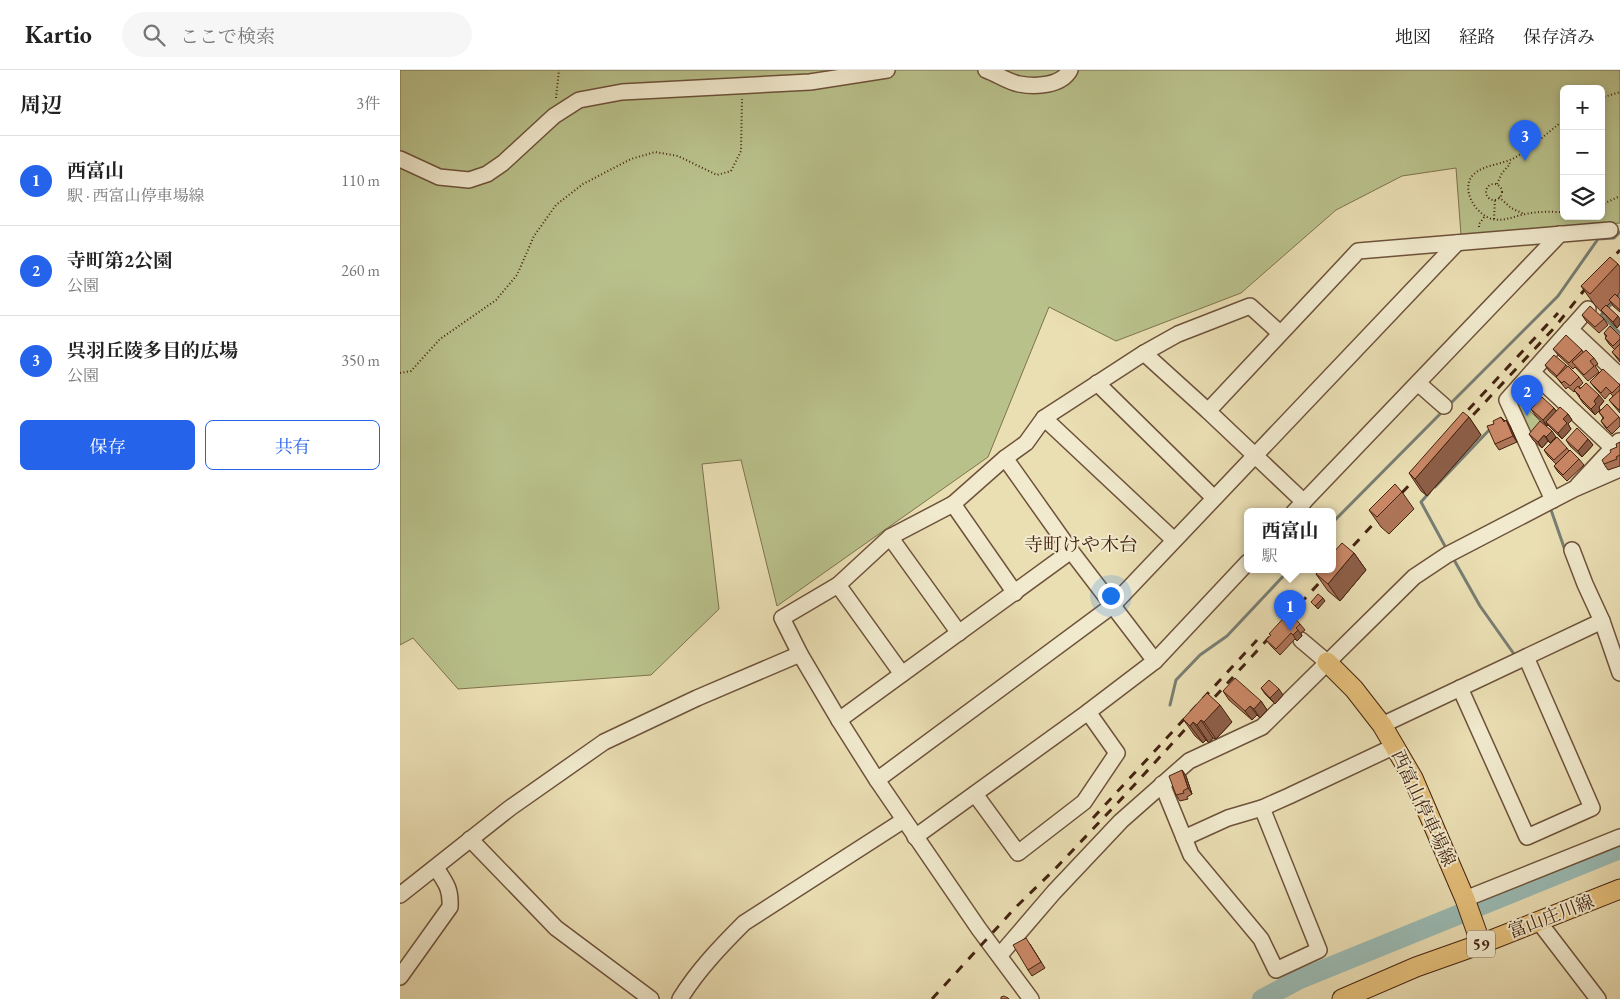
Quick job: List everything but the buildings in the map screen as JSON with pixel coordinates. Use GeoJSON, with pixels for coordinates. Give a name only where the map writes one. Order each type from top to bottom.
{"type":"FeatureCollection","features":[{"type":"Feature","properties":{"kind":"main road","name":"西富山停車場線"},"geometry":{"type":"LineString","coordinates":[[1327,662],[1354,689],[1382,725],[1413,778],[1474,920],[1482,944]]}},
{"type":"Feature","properties":{"kind":"main road","name":"富山庄川線"},"geometry":{"type":"LineString","coordinates":[[1342,999],[1416,967],[1482,944],[1620,889]]}},
{"type":"Feature","properties":{"kind":"street"},"geometry":{"type":"LineString","coordinates":[[400,159],[439,177],[468,180],[487,174],[503,163],[554,116],[579,100],[622,92],[810,82],[886,70]]}},
{"type":"Feature","properties":{"kind":"street"},"geometry":{"type":"LineString","coordinates":[[986,70],[1019,84],[1043,85],[1060,82],[1067,76],[1070,70]]}},
{"type":"Feature","properties":{"kind":"street"},"geometry":{"type":"LineString","coordinates":[[1208,412],[1358,251],[1610,230]]}},
{"type":"Feature","properties":{"kind":"street"},"geometry":{"type":"LineString","coordinates":[[1144,353],[1254,456],[1299,507],[1419,384],[1560,234]]}},
{"type":"Feature","properties":{"kind":"street"},"geometry":{"type":"LineString","coordinates":[[877,780],[1112,606],[1457,244]]}},
{"type":"Feature","properties":{"kind":"street"},"geometry":{"type":"LineString","coordinates":[[1031,999],[915,837],[877,780],[838,720],[800,654],[782,618],[838,585],[890,537],[953,504],[1005,458],[1026,443],[1044,418],[1144,353],[1178,334],[1250,306],[1280,334]]}},
{"type":"Feature","properties":{"kind":"street"},"geometry":{"type":"LineString","coordinates":[[1553,500],[1507,400],[1588,309]]}},
{"type":"Feature","properties":{"kind":"street"},"geometry":{"type":"LineString","coordinates":[[1570,329],[1620,376]]}},
{"type":"Feature","properties":{"kind":"street"},"geometry":{"type":"LineString","coordinates":[[1532,372],[1616,444],[1574,489]]}},
{"type":"Feature","properties":{"kind":"street"},"geometry":{"type":"LineString","coordinates":[[1097,383],[1214,498]]}},
{"type":"Feature","properties":{"kind":"street"},"geometry":{"type":"LineString","coordinates":[[1419,384],[1444,406]]}},
{"type":"Feature","properties":{"kind":"street"},"geometry":{"type":"LineString","coordinates":[[1044,418],[1174,540]]}},
{"type":"Feature","properties":{"kind":"street"},"geometry":{"type":"LineString","coordinates":[[1005,458],[1071,551],[1154,661]]}},
{"type":"Feature","properties":{"kind":"street"},"geometry":{"type":"LineString","coordinates":[[1000,955],[1054,892],[1114,828],[1162,784],[1188,761],[1262,726],[1414,577],[1447,555],[1574,489],[1620,469]]}},
{"type":"Feature","properties":{"kind":"street"},"geometry":{"type":"LineString","coordinates":[[953,504],[1015,593]]}},
{"type":"Feature","properties":{"kind":"street"},"geometry":{"type":"LineString","coordinates":[[890,537],[959,633]]}},
{"type":"Feature","properties":{"kind":"street"},"geometry":{"type":"LineString","coordinates":[[1572,550],[1602,621],[1614,636],[1620,673]]}},
{"type":"Feature","properties":{"kind":"street"},"geometry":{"type":"LineString","coordinates":[[838,720],[1071,551]]}},
{"type":"Feature","properties":{"kind":"street"},"geometry":{"type":"LineString","coordinates":[[915,837],[1088,712],[1154,661],[1244,566]]}},
{"type":"Feature","properties":{"kind":"street"},"geometry":{"type":"LineString","coordinates":[[838,585],[902,674]]}},
{"type":"Feature","properties":{"kind":"street"},"geometry":{"type":"LineString","coordinates":[[1382,725],[1602,621]]}},
{"type":"Feature","properties":{"kind":"street"},"geometry":{"type":"LineString","coordinates":[[1302,640],[1327,662]]}},
{"type":"Feature","properties":{"kind":"street"},"geometry":{"type":"LineString","coordinates":[[400,895],[547,781],[604,742],[689,702],[800,654]]}},
{"type":"Feature","properties":{"kind":"street"},"geometry":{"type":"LineString","coordinates":[[1460,688],[1527,837],[1592,808],[1526,656]]}},
{"type":"Feature","properties":{"kind":"street"},"geometry":{"type":"LineString","coordinates":[[976,794],[1018,853],[1084,802],[1117,753],[1088,712]]}},
{"type":"Feature","properties":{"kind":"street"},"geometry":{"type":"LineString","coordinates":[[1184,838],[1228,818],[1262,808],[1395,746]]}},
{"type":"Feature","properties":{"kind":"street"},"geometry":{"type":"LineString","coordinates":[[1162,784],[1191,855],[1261,939],[1276,970],[1319,950],[1262,808]]}},
{"type":"Feature","properties":{"kind":"street"},"geometry":{"type":"LineString","coordinates":[[680,999],[724,943],[744,923],[904,820]]}},
{"type":"Feature","properties":{"kind":"street"},"geometry":{"type":"LineString","coordinates":[[1465,899],[1620,836]]}},
{"type":"Feature","properties":{"kind":"street"},"geometry":{"type":"LineString","coordinates":[[470,839],[556,928],[652,999]]}},
{"type":"Feature","properties":{"kind":"street"},"geometry":{"type":"LineString","coordinates":[[400,977],[450,907],[448,885],[436,868]]}},
{"type":"Feature","properties":{"kind":"street"},"geometry":{"type":"LineString","coordinates":[[1539,922],[1598,999]]}},
{"type":"Feature","properties":{"kind":"path"},"geometry":{"type":"LineString","coordinates":[[554,116],[560,70]]}},
{"type":"Feature","properties":{"kind":"path"},"geometry":{"type":"LineString","coordinates":[[400,373],[411,371],[440,339],[496,300],[517,275],[534,236],[556,205],[583,184],[631,159],[655,152],[678,156],[717,175],[731,171],[741,151],[743,110],[741,85]]}},
{"type":"Feature","properties":{"kind":"path"},"geometry":{"type":"LineString","coordinates":[[1605,97],[1620,92]]}},
{"type":"Feature","properties":{"kind":"path"},"geometry":{"type":"LineString","coordinates":[[1560,123],[1537,143],[1509,161],[1481,170],[1473,175],[1468,185],[1470,198],[1479,212],[1484,216],[1494,219],[1505,220],[1525,214],[1547,211],[1560,212]]}},
{"type":"Feature","properties":{"kind":"path"},"geometry":{"type":"LineString","coordinates":[[1497,184],[1510,164],[1509,161]]}},
{"type":"Feature","properties":{"kind":"path"},"geometry":{"type":"LineString","coordinates":[[1497,184],[1502,190],[1499,198]]}},
{"type":"Feature","properties":{"kind":"path"},"geometry":{"type":"LineString","coordinates":[[1497,184],[1489,185],[1486,192],[1488,197],[1499,198]]}},
{"type":"Feature","properties":{"kind":"path"},"geometry":{"type":"LineString","coordinates":[[1605,203],[1620,196]]}},
{"type":"Feature","properties":{"kind":"path"},"geometry":{"type":"LineString","coordinates":[[1499,198],[1511,208],[1525,214]]}},
{"type":"Feature","properties":{"kind":"path"},"geometry":{"type":"LineString","coordinates":[[1494,219],[1495,199]]}},
{"type":"Feature","properties":{"kind":"green space"},"geometry":{"type":"Polygon","coordinates":[[[400,70],[1620,70],[1620,223],[1461,235],[1456,168],[1402,176],[1336,210],[1241,293],[1116,341],[1049,307],[988,457],[777,606],[741,460],[702,464],[719,609],[651,675],[458,689],[413,638],[400,645],[400,70]]]}},
{"type":"Feature","properties":{"kind":"green space"},"geometry":{"type":"Polygon","coordinates":[[[1517,398],[1543,424],[1530,439],[1515,408],[1517,398]]]}},
{"type":"Feature","properties":{"kind":"waterway"},"geometry":{"type":"LineString","coordinates":[[1449,405],[1558,296],[1598,239],[1614,238],[1620,232]]}},
{"type":"Feature","properties":{"kind":"waterway"},"geometry":{"type":"LineString","coordinates":[[1620,295],[1601,315],[1620,333]]}},
{"type":"Feature","properties":{"kind":"waterway"},"geometry":{"type":"LineString","coordinates":[[1336,519],[1443,411]]}},
{"type":"Feature","properties":{"kind":"waterway"},"geometry":{"type":"LineString","coordinates":[[1435,487],[1491,428]]}},
{"type":"Feature","properties":{"kind":"waterway"},"geometry":{"type":"LineString","coordinates":[[1429,493],[1421,502],[1446,548]]}},
{"type":"Feature","properties":{"kind":"waterway"},"geometry":{"type":"LineString","coordinates":[[1550,507],[1566,553]]}},
{"type":"Feature","properties":{"kind":"waterway"},"geometry":{"type":"LineString","coordinates":[[1453,558],[1480,606],[1514,654]]}},
{"type":"Feature","properties":{"kind":"waterway"},"geometry":{"type":"LineString","coordinates":[[1170,705],[1176,680],[1200,655],[1227,636],[1286,573]]}},
{"type":"Feature","properties":{"kind":"waterway"},"geometry":{"type":"LineString","coordinates":[[1262,999],[1300,979],[1620,849]]}},
{"type":"Feature","properties":{"kind":"railway"},"geometry":{"type":"LineString","coordinates":[[1461,428],[1555,327],[1593,279],[1620,250]]}},
{"type":"Feature","properties":{"kind":"railway"},"geometry":{"type":"LineString","coordinates":[[1456,423],[1558,313]]}},
{"type":"Feature","properties":{"kind":"railway"},"geometry":{"type":"LineString","coordinates":[[1341,559],[1424,469]]}},
{"type":"Feature","properties":{"kind":"railway"},"geometry":{"type":"LineString","coordinates":[[932,999],[1016,907],[1126,794],[1328,573]]}},
{"type":"Feature","properties":{"kind":"railway"},"geometry":{"type":"LineString","coordinates":[[1093,818],[1257,640]]}},
{"type":"Feature","properties":{"kind":"place","name":"呉羽丘陵多目的広場"},"geometry":{"type":"Point","coordinates":[1525,161]}},
{"type":"Feature","properties":{"kind":"place","name":"寺町第2公園"},"geometry":{"type":"Point","coordinates":[1527,416]}},
{"type":"Feature","properties":{"kind":"place","name":"西富山"},"geometry":{"type":"Point","coordinates":[1290,631]}},
{"type":"Feature","properties":{"kind":"district","name":"寺町けや木台"},"geometry":{"type":"Point","coordinates":[1081,544]}}]}
